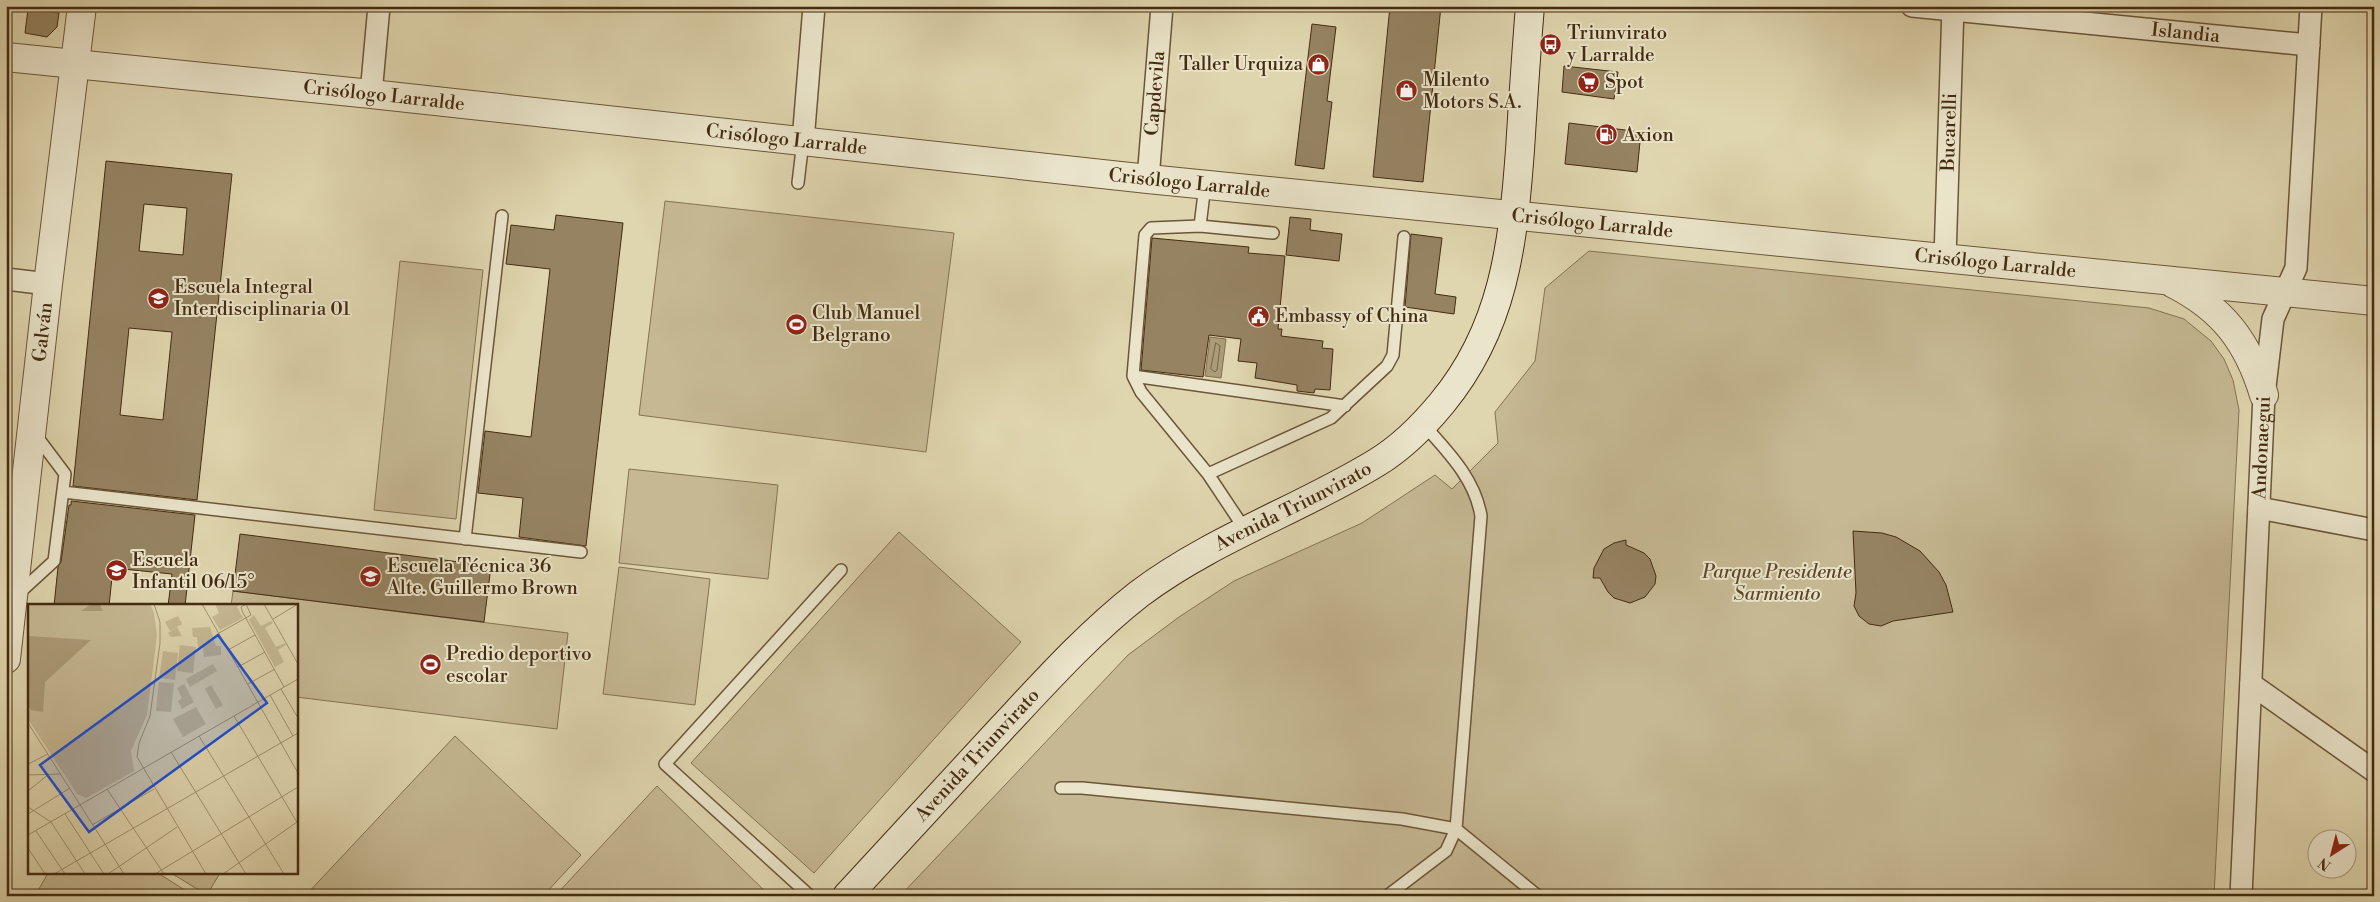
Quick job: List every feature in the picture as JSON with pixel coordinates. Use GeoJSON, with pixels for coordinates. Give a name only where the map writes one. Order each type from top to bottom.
{"type":"FeatureCollection","features":[{"type":"Feature","properties":{"kind":"street","name":"Galván"},"geometry":{"type":"LineString","coordinates":[[6,659],[13,599],[15,494],[31,428],[82,6]]}},
{"type":"Feature","properties":{"kind":"street"},"geometry":{"type":"LineString","coordinates":[[371,94],[378,6]]}},
{"type":"Feature","properties":{"kind":"street"},"geometry":{"type":"LineString","coordinates":[[803,141],[814,6]]}},
{"type":"Feature","properties":{"kind":"street","name":"Capdevila"},"geometry":{"type":"LineString","coordinates":[[1148,179],[1162,6]]}},
{"type":"Feature","properties":{"kind":"street","name":"Avenida Triunvirato"},"geometry":{"type":"LineString","coordinates":[[847,896],[1049,677],[1102,626],[1139,595],[1173,571],[1378,462],[1424,425],[1463,374],[1492,319],[1503,284],[1515,215],[1530,6]]}},
{"type":"Feature","properties":{"kind":"street","name":"Islandia"},"geometry":{"type":"LineString","coordinates":[[1912,6],[2310,45]]}},
{"type":"Feature","properties":{"kind":"street","name":"Andonaegui"},"geometry":{"type":"LineString","coordinates":[[2241,896],[2264,394],[2272,319],[2296,268],[2311,6]]}},
{"type":"Feature","properties":{"kind":"street","name":"Bucarelli"},"geometry":{"type":"LineString","coordinates":[[1945,258],[1952,9]]}},
{"type":"Feature","properties":{"kind":"street","name":"Crisólogo Larralde"},"geometry":{"type":"LineString","coordinates":[[6,57],[371,94],[1148,179],[1945,258],[2285,294],[2374,301]]}},
{"type":"Feature","properties":{"kind":"street"},"geometry":{"type":"LineString","coordinates":[[6,279],[48,284]]}},
{"type":"Feature","properties":{"kind":"street"},"geometry":{"type":"LineString","coordinates":[[2168,281],[2191,292],[2228,323],[2245,346],[2264,394]]}},
{"type":"Feature","properties":{"kind":"street"},"geometry":{"type":"LineString","coordinates":[[2259,508],[2374,530]]}},
{"type":"Feature","properties":{"kind":"street"},"geometry":{"type":"LineString","coordinates":[[2251,684],[2369,765]]}},
{"type":"Feature","properties":{"kind":"lane"},"geometry":{"type":"LineString","coordinates":[[798,183],[803,141]]}},
{"type":"Feature","properties":{"kind":"lane"},"geometry":{"type":"LineString","coordinates":[[1200,226],[1205,184]]}},
{"type":"Feature","properties":{"kind":"lane"},"geometry":{"type":"LineString","coordinates":[[466,539],[502,216]]}},
{"type":"Feature","properties":{"kind":"lane"},"geometry":{"type":"LineString","coordinates":[[1246,531],[1208,474],[1142,392],[1133,376],[1145,235],[1151,228],[1200,226],[1273,233]]}},
{"type":"Feature","properties":{"kind":"lane"},"geometry":{"type":"LineString","coordinates":[[1208,474],[1314,427],[1345,406],[1381,373],[1393,354],[1404,237]]}},
{"type":"Feature","properties":{"kind":"lane"},"geometry":{"type":"LineString","coordinates":[[1133,376],[1345,406]]}},
{"type":"Feature","properties":{"kind":"lane"},"geometry":{"type":"LineString","coordinates":[[1388,896],[1446,850],[1456,829],[1481,516],[1478,500],[1466,476],[1424,425]]}},
{"type":"Feature","properties":{"kind":"lane"},"geometry":{"type":"LineString","coordinates":[[13,599],[54,561],[65,474],[31,428]]}},
{"type":"Feature","properties":{"kind":"lane"},"geometry":{"type":"LineString","coordinates":[[63,492],[581,552]]}},
{"type":"Feature","properties":{"kind":"lane"},"geometry":{"type":"LineString","coordinates":[[810,896],[665,764],[841,570]]}},
{"type":"Feature","properties":{"kind":"lane"},"geometry":{"type":"LineString","coordinates":[[1060,788],[1082,788],[1402,819],[1456,829],[1538,896]]}},
{"type":"Feature","properties":{"kind":"green space","name":"Club Manuel Belgrano"},"geometry":{"type":"Polygon","coordinates":[[[665,201],[954,233],[926,452],[639,415],[665,201]]]}},
{"type":"Feature","properties":{"kind":"green space","name":"Parque Presidente Sarmiento"},"geometry":{"type":"Polygon","coordinates":[[[1589,251],[2149,308],[2184,319],[2211,341],[2224,359],[2233,380],[2239,410],[2214,896],[900,896],[1128,655],[1179,617],[1234,581],[1362,523],[1435,475],[1452,489],[1498,443],[1495,412],[1535,361],[1545,288],[1589,251]]]}},
{"type":"Feature","properties":{"kind":"green space"},"geometry":{"type":"Polygon","coordinates":[[[400,261],[483,270],[456,519],[374,510],[400,261]]]}},
{"type":"Feature","properties":{"kind":"green space"},"geometry":{"type":"Polygon","coordinates":[[[629,469],[778,485],[768,579],[619,563],[629,469]]]}},
{"type":"Feature","properties":{"kind":"green space"},"geometry":{"type":"Polygon","coordinates":[[[899,532],[1021,642],[814,873],[691,763],[899,532]]]}},
{"type":"Feature","properties":{"kind":"green space"},"geometry":{"type":"Polygon","coordinates":[[[619,567],[710,579],[695,705],[603,694],[619,567]]]}},
{"type":"Feature","properties":{"kind":"green space","name":"Predio deportivo escolar"},"geometry":{"type":"Polygon","coordinates":[[[233,591],[568,633],[557,729],[298,697],[298,604],[231,604],[233,591]]]}},
{"type":"Feature","properties":{"kind":"green space"},"geometry":{"type":"Polygon","coordinates":[[[455,736],[581,855],[543,896],[305,896],[455,736]]]}},
{"type":"Feature","properties":{"kind":"green space"},"geometry":{"type":"Polygon","coordinates":[[[657,786],[770,896],[555,896],[657,786]]]}},
{"type":"Feature","properties":{"kind":"green space"},"geometry":{"type":"Polygon","coordinates":[[[47,874],[160,874],[194,896],[35,896],[47,874]]]}},
{"type":"Feature","properties":{"kind":"green space"},"geometry":{"type":"Polygon","coordinates":[[[173,874],[219,874],[207,895],[173,874]]]}},
{"type":"Feature","properties":{"kind":"water"},"geometry":{"type":"Polygon","coordinates":[[[1210,337],[1226,339],[1221,378],[1205,376],[1210,337]]]}},
{"type":"Feature","properties":{"kind":"building","name":"Milento Motors S.A."},"geometry":{"type":"Polygon","coordinates":[[[1390,6],[1441,6],[1423,182],[1373,177],[1390,6]]]}},
{"type":"Feature","properties":{"kind":"building"},"geometry":{"type":"Polygon","coordinates":[[[28,9],[59,13],[57,27],[47,37],[25,33],[28,9]]]}},
{"type":"Feature","properties":{"kind":"building","name":"Taller Urquiza"},"geometry":{"type":"Polygon","coordinates":[[[1312,24],[1336,27],[1327,101],[1332,102],[1324,169],[1295,165],[1312,24]]]}},
{"type":"Feature","properties":{"kind":"building","name":"Spot"},"geometry":{"type":"Polygon","coordinates":[[[1564,66],[1618,72],[1614,99],[1562,92],[1564,66]]]}},
{"type":"Feature","properties":{"kind":"building"},"geometry":{"type":"Polygon","coordinates":[[[1569,123],[1641,132],[1637,172],[1565,164],[1569,123]]]}},
{"type":"Feature","properties":{"kind":"building"},"geometry":{"type":"Polygon","coordinates":[[[106,161],[232,174],[197,500],[73,486],[106,161]],[[144,204],[139,251],[183,255],[187,208],[144,204]],[[129,328],[120,415],[163,420],[172,332],[129,328]]]}},
{"type":"Feature","properties":{"kind":"building"},"geometry":{"type":"Polygon","coordinates":[[[556,215],[623,223],[586,546],[519,537],[523,498],[478,493],[485,431],[531,437],[550,269],[506,264],[511,225],[554,230],[556,215]]]}},
{"type":"Feature","properties":{"kind":"building"},"geometry":{"type":"Polygon","coordinates":[[[1290,217],[1311,219],[1310,230],[1342,234],[1339,261],[1286,255],[1290,217]]]}},
{"type":"Feature","properties":{"kind":"building"},"geometry":{"type":"Polygon","coordinates":[[[1411,234],[1442,238],[1435,294],[1456,297],[1454,314],[1405,307],[1411,234]]]}},
{"type":"Feature","properties":{"kind":"building"},"geometry":{"type":"Polygon","coordinates":[[[1152,238],[1249,247],[1248,253],[1285,256],[1278,329],[1282,329],[1281,336],[1323,341],[1322,348],[1333,349],[1330,390],[1315,389],[1314,393],[1297,391],[1297,385],[1255,378],[1257,363],[1238,361],[1241,339],[1209,335],[1203,377],[1141,370],[1152,238]]]}},
{"type":"Feature","properties":{"kind":"building"},"geometry":{"type":"Polygon","coordinates":[[[71,501],[195,515],[185,604],[168,604],[172,574],[113,568],[109,604],[54,604],[58,567],[61,562],[69,505],[71,505],[71,501]]]}},
{"type":"Feature","properties":{"kind":"building"},"geometry":{"type":"Polygon","coordinates":[[[1853,531],[1882,533],[1896,537],[1920,551],[1939,572],[1946,585],[1953,612],[1893,621],[1881,626],[1869,624],[1859,616],[1854,606],[1856,593],[1853,531]]]}},
{"type":"Feature","properties":{"kind":"building"},"geometry":{"type":"Polygon","coordinates":[[[240,534],[491,566],[484,622],[233,591],[240,534]]]}},
{"type":"Feature","properties":{"kind":"building"},"geometry":{"type":"Polygon","coordinates":[[[1626,540],[1626,545],[1644,553],[1650,559],[1656,576],[1655,584],[1645,597],[1630,603],[1614,598],[1600,578],[1593,578],[1594,568],[1604,549],[1614,543],[1626,540]]]}},
{"type":"Feature","properties":{"kind":"place","name":"Triunvirato y Larralde"},"geometry":{"type":"Point","coordinates":[1551,44]}},
{"type":"Feature","properties":{"kind":"place","name":"Taller Urquiza"},"geometry":{"type":"Point","coordinates":[1319,64]}},
{"type":"Feature","properties":{"kind":"place","name":"Spot"},"geometry":{"type":"Point","coordinates":[1589,82]}},
{"type":"Feature","properties":{"kind":"place","name":"Milento Motors S.A."},"geometry":{"type":"Point","coordinates":[1407,91]}},
{"type":"Feature","properties":{"kind":"place","name":"Axion"},"geometry":{"type":"Point","coordinates":[1607,135]}},
{"type":"Feature","properties":{"kind":"place","name":"Escuela Integral Interdisciplinaria 01"},"geometry":{"type":"Point","coordinates":[158,298]}},
{"type":"Feature","properties":{"kind":"place","name":"Embassy of China"},"geometry":{"type":"Point","coordinates":[1259,316]}},
{"type":"Feature","properties":{"kind":"place","name":"Club Manuel Belgrano"},"geometry":{"type":"Point","coordinates":[796,324]}},
{"type":"Feature","properties":{"kind":"place","name":"Escuela Infantil 06/15°"},"geometry":{"type":"Point","coordinates":[116,571]}},
{"type":"Feature","properties":{"kind":"place","name":"Escuela Técnica 36 Alte. Guillermo Brown"},"geometry":{"type":"Point","coordinates":[371,577]}},
{"type":"Feature","properties":{"kind":"place","name":"Predio deportivo escolar"},"geometry":{"type":"Point","coordinates":[430,665]}}]}
